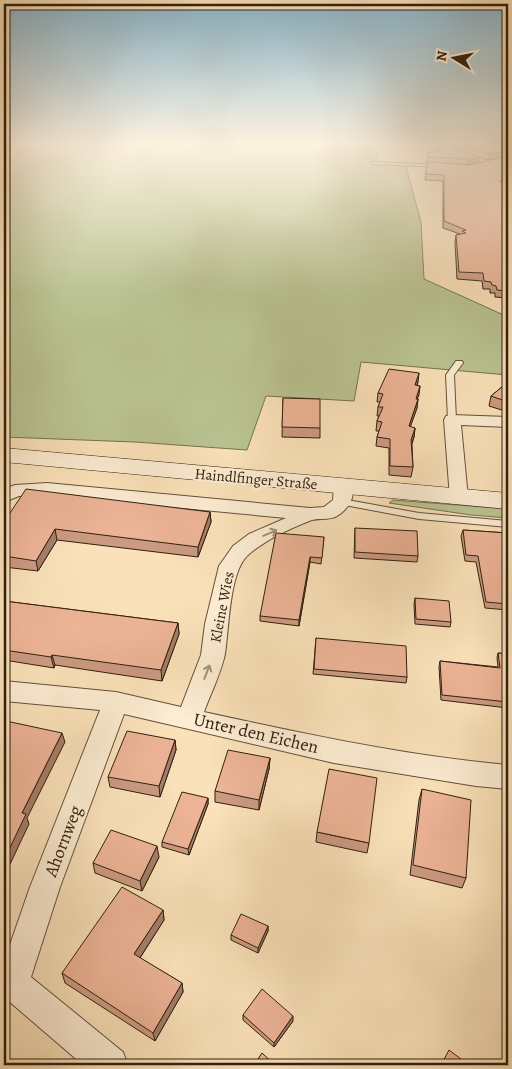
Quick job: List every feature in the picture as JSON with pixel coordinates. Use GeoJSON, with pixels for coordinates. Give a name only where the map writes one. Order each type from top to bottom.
{"type":"FeatureCollection","features":[{"type":"Feature","properties":{"kind":"street"},"geometry":{"type":"LineString","coordinates":[[459,498],[452,420],[508,422]]}},
{"type":"Feature","properties":{"kind":"street","name":"Haindlfinger Straße"},"geometry":{"type":"LineString","coordinates":[[4,455],[342,494],[508,501]]}},
{"type":"Feature","properties":{"kind":"street"},"geometry":{"type":"LineString","coordinates":[[4,496],[15,491],[47,489],[310,514]]}},
{"type":"Feature","properties":{"kind":"street","name":"Kleine Wies"},"geometry":{"type":"LineString","coordinates":[[190,718],[213,655],[216,624],[230,566],[240,551],[256,539],[310,514],[329,512],[342,494]]}},
{"type":"Feature","properties":{"kind":"street","name":"Unter den Eichen"},"geometry":{"type":"LineString","coordinates":[[4,691],[116,702],[334,752],[476,774],[508,776]]}},
{"type":"Feature","properties":{"kind":"street","name":"Ahornweg"},"geometry":{"type":"LineString","coordinates":[[110,1065],[8,980],[21,962],[45,887],[116,702]]}},
{"type":"Feature","properties":{"kind":"lane"},"geometry":{"type":"LineString","coordinates":[[452,420],[450,375],[459,363]]}},
{"type":"Feature","properties":{"kind":"lane"},"geometry":{"type":"LineString","coordinates":[[342,494],[419,516],[508,524]]}},
{"type":"Feature","properties":{"kind":"green space"},"geometry":{"type":"Polygon","coordinates":[[[4,194],[413,194],[421,222],[424,279],[508,317],[508,375],[361,362],[354,401],[266,396],[247,450],[135,442],[4,437],[4,194]]]}},
{"type":"Feature","properties":{"kind":"green space"},"geometry":{"type":"Polygon","coordinates":[[[393,500],[508,509],[508,518],[471,515],[389,503],[393,500]]]}},
{"type":"Feature","properties":{"kind":"building"},"geometry":{"type":"Polygon","coordinates":[[[444,194],[508,194],[508,291],[497,290],[496,286],[492,285],[491,282],[484,281],[483,273],[459,272],[456,235],[466,233],[462,231],[466,230],[444,221],[444,194]]]}},
{"type":"Feature","properties":{"kind":"building"},"geometry":{"type":"Polygon","coordinates":[[[389,369],[419,373],[415,385],[420,386],[416,399],[418,399],[409,426],[415,428],[411,440],[413,467],[390,466],[390,439],[377,437],[382,422],[377,421],[383,407],[378,407],[383,394],[378,393],[389,369]]]}},
{"type":"Feature","properties":{"kind":"building"},"geometry":{"type":"Polygon","coordinates":[[[508,382],[508,402],[491,396],[508,382]]]}},
{"type":"Feature","properties":{"kind":"building"},"geometry":{"type":"Polygon","coordinates":[[[283,398],[320,399],[320,428],[282,427],[283,398]]]}},
{"type":"Feature","properties":{"kind":"building"},"geometry":{"type":"Polygon","coordinates":[[[26,489],[210,512],[198,547],[55,529],[36,561],[4,556],[4,522],[26,489]]]}},
{"type":"Feature","properties":{"kind":"building"},"geometry":{"type":"Polygon","coordinates":[[[355,528],[417,531],[418,556],[355,552],[355,528]]]}},
{"type":"Feature","properties":{"kind":"building"},"geometry":{"type":"Polygon","coordinates":[[[463,530],[508,533],[508,604],[486,602],[478,556],[466,555],[463,530]]]}},
{"type":"Feature","properties":{"kind":"building"},"geometry":{"type":"Polygon","coordinates":[[[276,533],[324,537],[322,558],[310,557],[299,620],[260,616],[276,533]]]}},
{"type":"Feature","properties":{"kind":"building"},"geometry":{"type":"Polygon","coordinates":[[[415,598],[449,601],[451,622],[416,619],[415,598]]]}},
{"type":"Feature","properties":{"kind":"building"},"geometry":{"type":"Polygon","coordinates":[[[4,601],[178,623],[161,670],[52,655],[51,657],[4,650],[4,601]]]}},
{"type":"Feature","properties":{"kind":"building"},"geometry":{"type":"Polygon","coordinates":[[[316,638],[406,646],[407,677],[314,669],[316,638]]]}},
{"type":"Feature","properties":{"kind":"building"},"geometry":{"type":"Polygon","coordinates":[[[498,653],[508,654],[508,702],[442,695],[440,661],[500,668],[498,653]]]}},
{"type":"Feature","properties":{"kind":"building"},"geometry":{"type":"Polygon","coordinates":[[[6,721],[62,733],[22,813],[26,814],[4,860],[4,725],[6,721]]]}},
{"type":"Feature","properties":{"kind":"building"},"geometry":{"type":"Polygon","coordinates":[[[127,731],[175,740],[159,786],[108,777],[127,731]]]}},
{"type":"Feature","properties":{"kind":"building"},"geometry":{"type":"Polygon","coordinates":[[[228,750],[270,758],[259,800],[215,791],[228,750]]]}},
{"type":"Feature","properties":{"kind":"building"},"geometry":{"type":"Polygon","coordinates":[[[329,769],[377,778],[369,843],[317,832],[329,769]]]}},
{"type":"Feature","properties":{"kind":"building"},"geometry":{"type":"Polygon","coordinates":[[[422,789],[471,800],[466,878],[413,865],[422,789]]]}},
{"type":"Feature","properties":{"kind":"building"},"geometry":{"type":"Polygon","coordinates":[[[182,792],[208,798],[188,849],[162,842],[182,792]]]}},
{"type":"Feature","properties":{"kind":"building"},"geometry":{"type":"Polygon","coordinates":[[[111,830],[157,846],[140,881],[93,863],[111,830]]]}},
{"type":"Feature","properties":{"kind":"building"},"geometry":{"type":"Polygon","coordinates":[[[122,887],[163,910],[134,954],[182,983],[153,1033],[62,973],[122,887]]]}},
{"type":"Feature","properties":{"kind":"building"},"geometry":{"type":"Polygon","coordinates":[[[241,914],[268,926],[258,948],[231,935],[241,914]]]}},
{"type":"Feature","properties":{"kind":"building"},"geometry":{"type":"Polygon","coordinates":[[[262,989],[293,1016],[274,1043],[243,1015],[262,989]]]}},
{"type":"Feature","properties":{"kind":"building"},"geometry":{"type":"Polygon","coordinates":[[[449,1050],[469,1065],[441,1065],[449,1050]]]}},
{"type":"Feature","properties":{"kind":"building"},"geometry":{"type":"Polygon","coordinates":[[[262,1053],[275,1065],[254,1065],[262,1053]]]}}]}
